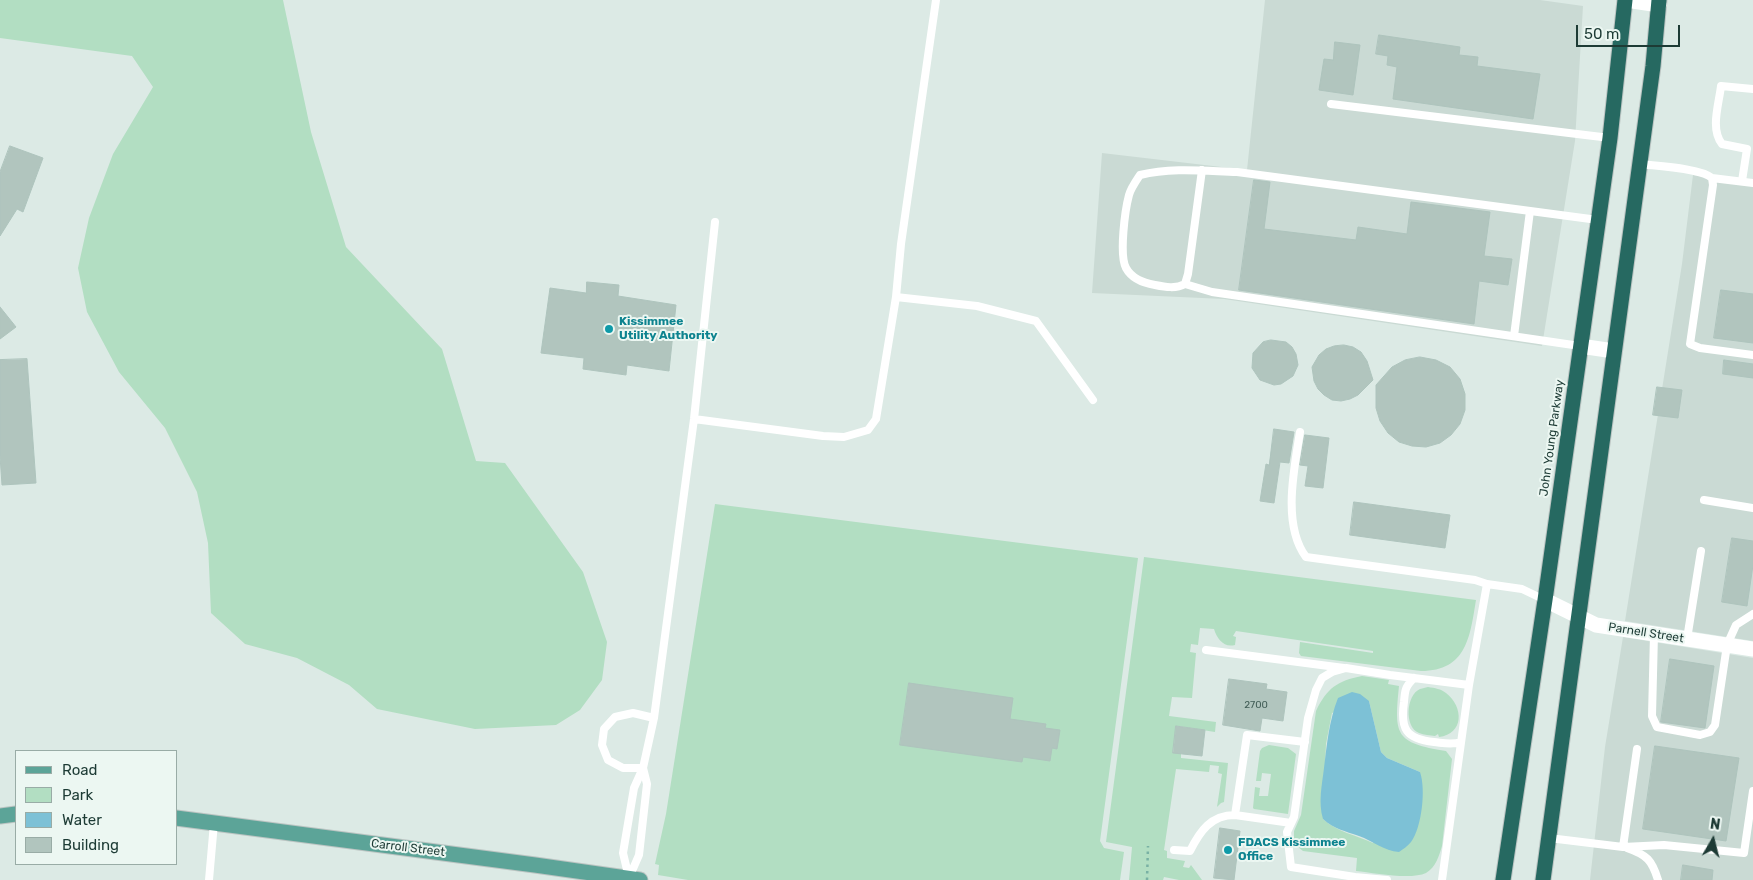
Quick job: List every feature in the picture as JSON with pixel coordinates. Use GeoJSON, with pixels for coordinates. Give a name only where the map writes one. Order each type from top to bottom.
{"type":"FeatureCollection","features":[{"type":"Feature","properties":{"kind":"highway","name":"John Young Parkway"},"geometry":{"type":"LineString","coordinates":[[1503,880],[1545,600],[1610,138],[1626,0]]}},
{"type":"Feature","properties":{"kind":"highway"},"geometry":{"type":"LineString","coordinates":[[1543,880],[1640,164],[1659,2]]}},
{"type":"Feature","properties":{"kind":"main road"},"geometry":{"type":"LineString","coordinates":[[0,816],[15,814]]}},
{"type":"Feature","properties":{"kind":"main road","name":"Carroll Street"},"geometry":{"type":"LineString","coordinates":[[178,818],[633,879]]}},
{"type":"Feature","properties":{"kind":"street"},"geometry":{"type":"LineString","coordinates":[[1626,0],[1659,2]]}},
{"type":"Feature","properties":{"kind":"street"},"geometry":{"type":"LineString","coordinates":[[1580,346],[1614,351]]}},
{"type":"Feature","properties":{"kind":"street","name":"Parnell Street"},"geometry":{"type":"LineString","coordinates":[[1545,600],[1596,625],[1753,650]]}},
{"type":"Feature","properties":{"kind":"lane"},"geometry":{"type":"LineString","coordinates":[[694,418],[822,436],[844,437],[868,430],[876,418],[896,297],[900,244],[936,0]]}},
{"type":"Feature","properties":{"kind":"lane"},"geometry":{"type":"LineString","coordinates":[[1742,181],[1747,148],[1722,144],[1717,138],[1715,129],[1722,86],[1753,89]]}},
{"type":"Feature","properties":{"kind":"lane"},"geometry":{"type":"LineString","coordinates":[[1331,104],[1610,138]]}},
{"type":"Feature","properties":{"kind":"lane"},"geometry":{"type":"LineString","coordinates":[[1640,164],[1681,169],[1708,174],[1712,178],[1753,183]]}},
{"type":"Feature","properties":{"kind":"lane"},"geometry":{"type":"LineString","coordinates":[[1580,346],[1212,292],[1185,284],[1179,287],[1145,284],[1130,273],[1123,262],[1126,212],[1129,194],[1140,175],[1166,170],[1202,170],[1237,172],[1598,220]]}},
{"type":"Feature","properties":{"kind":"lane"},"geometry":{"type":"LineString","coordinates":[[1185,284],[1202,170]]}},
{"type":"Feature","properties":{"kind":"lane"},"geometry":{"type":"LineString","coordinates":[[1712,178],[1690,344],[1700,348],[1753,355]]}},
{"type":"Feature","properties":{"kind":"lane"},"geometry":{"type":"LineString","coordinates":[[1514,336],[1530,212]]}},
{"type":"Feature","properties":{"kind":"lane"},"geometry":{"type":"LineString","coordinates":[[633,879],[623,853],[634,788],[643,768],[654,718],[694,418],[715,222]]}},
{"type":"Feature","properties":{"kind":"lane"},"geometry":{"type":"LineString","coordinates":[[896,297],[977,306],[1036,321],[1093,400]]}},
{"type":"Feature","properties":{"kind":"lane"},"geometry":{"type":"LineString","coordinates":[[1300,432],[1291,497],[1298,541],[1306,557],[1475,580],[1487,584],[1522,589],[1545,600]]}},
{"type":"Feature","properties":{"kind":"lane"},"geometry":{"type":"LineString","coordinates":[[1704,500],[1753,508]]}},
{"type":"Feature","properties":{"kind":"lane"},"geometry":{"type":"LineString","coordinates":[[1687,639],[1701,552]]}},
{"type":"Feature","properties":{"kind":"lane"},"geometry":{"type":"LineString","coordinates":[[1442,880],[1469,685],[1487,584]]}},
{"type":"Feature","properties":{"kind":"lane"},"geometry":{"type":"LineString","coordinates":[[1654,634],[1652,716],[1657,727],[1700,735],[1710,732],[1715,725],[1727,646],[1736,625],[1753,614]]}},
{"type":"Feature","properties":{"kind":"lane"},"geometry":{"type":"LineString","coordinates":[[1206,650],[1469,685]]}},
{"type":"Feature","properties":{"kind":"lane"},"geometry":{"type":"LineString","coordinates":[[1346,668],[1332,672],[1322,678],[1316,690],[1305,742],[1294,817],[1287,832],[1291,867],[1387,880]]}},
{"type":"Feature","properties":{"kind":"lane"},"geometry":{"type":"LineString","coordinates":[[1414,678],[1406,686],[1402,718],[1405,728],[1412,736],[1429,741],[1453,744],[1461,742]]}},
{"type":"Feature","properties":{"kind":"lane"},"geometry":{"type":"LineString","coordinates":[[643,768],[623,768],[608,760],[602,745],[604,729],[615,717],[633,713],[654,718]]}},
{"type":"Feature","properties":{"kind":"lane"},"geometry":{"type":"LineString","coordinates":[[1235,815],[1247,735],[1305,742]]}},
{"type":"Feature","properties":{"kind":"lane"},"geometry":{"type":"LineString","coordinates":[[1623,847],[1637,749]]}},
{"type":"Feature","properties":{"kind":"lane"},"geometry":{"type":"LineString","coordinates":[[633,879],[639,855],[647,784],[643,768]]}},
{"type":"Feature","properties":{"kind":"lane"},"geometry":{"type":"LineString","coordinates":[[1623,847],[1664,844],[1744,854],[1753,791]]}},
{"type":"Feature","properties":{"kind":"lane"},"geometry":{"type":"LineString","coordinates":[[1174,850],[1190,852],[1194,843],[1212,821],[1224,815],[1291,823]]}},
{"type":"Feature","properties":{"kind":"lane"},"geometry":{"type":"LineString","coordinates":[[209,880],[214,823]]}},
{"type":"Feature","properties":{"kind":"lane"},"geometry":{"type":"LineString","coordinates":[[1549,838],[1623,847],[1643,853],[1653,864],[1658,880]]}},
{"type":"Feature","properties":{"kind":"path"},"geometry":{"type":"LineString","coordinates":[[1147,880],[1148,846]]}},
{"type":"Feature","properties":{"kind":"shaded area"},"geometry":{"type":"Polygon","coordinates":[[[1265,0],[1540,0],[1583,6],[1575,141],[1542,346],[1224,299],[1092,293],[1102,153],[1247,170],[1265,0]]]}},
{"type":"Feature","properties":{"kind":"shaded area"},"geometry":{"type":"Polygon","coordinates":[[[1693,175],[1753,184],[1753,641],[1625,621],[1682,264],[1693,175]]]}},
{"type":"Feature","properties":{"kind":"shaded area"},"geometry":{"type":"Polygon","coordinates":[[[1623,637],[1753,658],[1753,880],[1590,880],[1605,747],[1623,637]]]}},
{"type":"Feature","properties":{"kind":"green space"},"geometry":{"type":"Polygon","coordinates":[[[0,0],[283,0],[311,132],[346,247],[442,349],[476,461],[505,463],[583,572],[607,642],[602,680],[580,710],[556,725],[475,729],[377,709],[349,685],[297,658],[245,644],[211,613],[208,543],[197,492],[165,428],[119,372],[87,312],[78,268],[89,218],[113,154],[153,87],[132,56],[0,38],[0,0]]]}},
{"type":"Feature","properties":{"kind":"green space"},"geometry":{"type":"Polygon","coordinates":[[[715,504],[1138,558],[1100,841],[1104,848],[1124,852],[1120,880],[688,880],[658,875],[659,865],[655,864],[666,814],[715,504]]]}},
{"type":"Feature","properties":{"kind":"green space"},"geometry":{"type":"Polygon","coordinates":[[[1144,557],[1476,600],[1464,649],[1448,665],[1421,671],[1301,656],[1299,653],[1300,642],[1373,653],[1373,651],[1236,631],[1233,636],[1236,637],[1235,645],[1231,646],[1224,644],[1219,639],[1214,629],[1200,628],[1198,645],[1191,644],[1190,652],[1196,653],[1192,698],[1172,697],[1169,716],[1216,722],[1215,732],[1177,726],[1173,752],[1181,753],[1181,758],[1228,763],[1224,802],[1217,807],[1222,774],[1218,773],[1219,766],[1210,765],[1209,772],[1176,769],[1164,850],[1167,851],[1167,858],[1185,861],[1183,867],[1189,868],[1191,865],[1202,880],[1179,880],[1164,877],[1163,880],[1129,880],[1132,847],[1106,842],[1144,557]]]}},
{"type":"Feature","properties":{"kind":"green space"},"geometry":{"type":"Polygon","coordinates":[[[1362,676],[1389,680],[1388,684],[1399,686],[1397,716],[1398,726],[1402,734],[1407,740],[1416,744],[1446,751],[1452,759],[1442,846],[1435,864],[1426,873],[1402,876],[1356,871],[1357,858],[1303,851],[1294,840],[1294,831],[1301,815],[1316,711],[1324,697],[1339,683],[1362,676]],[[1369,701],[1332,713],[1326,744],[1323,819],[1340,830],[1373,843],[1420,772],[1387,758],[1381,752],[1369,701]]]}},
{"type":"Feature","properties":{"kind":"green space"},"geometry":{"type":"Polygon","coordinates":[[[1428,687],[1444,692],[1456,705],[1459,719],[1453,731],[1447,735],[1439,737],[1438,734],[1435,736],[1421,734],[1414,730],[1411,724],[1409,711],[1412,698],[1415,692],[1428,687]]]}},
{"type":"Feature","properties":{"kind":"green space"},"geometry":{"type":"Polygon","coordinates":[[[1269,745],[1288,748],[1296,754],[1288,814],[1253,808],[1255,787],[1260,788],[1259,796],[1268,796],[1271,774],[1262,773],[1261,781],[1256,781],[1260,751],[1269,745]]]}},
{"type":"Feature","properties":{"kind":"water"},"geometry":{"type":"Polygon","coordinates":[[[1352,692],[1360,694],[1369,701],[1381,752],[1387,758],[1420,772],[1423,798],[1418,827],[1411,842],[1399,852],[1388,850],[1331,825],[1323,819],[1321,794],[1330,724],[1338,698],[1352,692]]]}},
{"type":"Feature","properties":{"kind":"building"},"geometry":{"type":"Polygon","coordinates":[[[1379,35],[1460,47],[1459,55],[1478,57],[1477,66],[1540,74],[1533,119],[1393,99],[1397,67],[1387,65],[1388,56],[1376,54],[1379,35]]]}},
{"type":"Feature","properties":{"kind":"building"},"geometry":{"type":"Polygon","coordinates":[[[1335,42],[1360,45],[1353,95],[1319,90],[1324,59],[1333,60],[1335,42]]]}},
{"type":"Feature","properties":{"kind":"building"},"geometry":{"type":"Polygon","coordinates":[[[10,146],[43,158],[23,212],[17,209],[0,236],[0,172],[10,146]]]}},
{"type":"Feature","properties":{"kind":"building"},"geometry":{"type":"Polygon","coordinates":[[[1254,180],[1270,182],[1264,229],[1356,240],[1358,227],[1407,234],[1411,202],[1490,212],[1484,256],[1512,259],[1508,285],[1479,281],[1474,324],[1239,290],[1254,180]]]}},
{"type":"Feature","properties":{"kind":"building","name":"Kissimmee Utility Authority"},"geometry":{"type":"Polygon","coordinates":[[[587,282],[619,285],[618,296],[676,305],[669,371],[627,365],[626,375],[583,369],[584,358],[541,353],[550,288],[586,293],[587,282]]]}},
{"type":"Feature","properties":{"kind":"building"},"geometry":{"type":"Polygon","coordinates":[[[1721,290],[1753,294],[1753,343],[1714,338],[1721,290]]]}},
{"type":"Feature","properties":{"kind":"building"},"geometry":{"type":"Polygon","coordinates":[[[0,307],[16,327],[0,339],[0,307]]]}},
{"type":"Feature","properties":{"kind":"building"},"geometry":{"type":"Polygon","coordinates":[[[1271,340],[1286,342],[1296,354],[1298,365],[1293,376],[1281,384],[1274,385],[1260,380],[1252,368],[1253,353],[1263,342],[1271,340]]]}},
{"type":"Feature","properties":{"kind":"building"},"geometry":{"type":"Polygon","coordinates":[[[1344,345],[1353,347],[1361,352],[1367,361],[1373,380],[1358,395],[1350,399],[1332,400],[1318,389],[1314,381],[1312,367],[1319,355],[1326,349],[1344,345]]]}},
{"type":"Feature","properties":{"kind":"building"},"geometry":{"type":"Polygon","coordinates":[[[1420,357],[1436,360],[1450,367],[1460,379],[1465,394],[1465,410],[1460,424],[1451,435],[1440,443],[1426,447],[1412,446],[1399,442],[1388,433],[1380,421],[1376,408],[1376,385],[1392,367],[1405,360],[1420,357]]]}},
{"type":"Feature","properties":{"kind":"building"},"geometry":{"type":"Polygon","coordinates":[[[27,359],[36,483],[2,485],[0,456],[0,360],[27,359]]]}},
{"type":"Feature","properties":{"kind":"building"},"geometry":{"type":"Polygon","coordinates":[[[1724,360],[1753,364],[1753,378],[1723,374],[1724,360]]]}},
{"type":"Feature","properties":{"kind":"building"},"geometry":{"type":"Polygon","coordinates":[[[1657,387],[1682,390],[1678,418],[1653,415],[1657,387]]]}},
{"type":"Feature","properties":{"kind":"building"},"geometry":{"type":"Polygon","coordinates":[[[1274,429],[1294,432],[1289,463],[1280,462],[1274,503],[1260,501],[1266,464],[1269,465],[1274,429]]]}},
{"type":"Feature","properties":{"kind":"building"},"geometry":{"type":"Polygon","coordinates":[[[1305,435],[1329,438],[1323,488],[1305,486],[1308,466],[1300,465],[1305,435]]]}},
{"type":"Feature","properties":{"kind":"building"},"geometry":{"type":"Polygon","coordinates":[[[1354,502],[1450,515],[1445,548],[1350,535],[1354,502]]]}},
{"type":"Feature","properties":{"kind":"building"},"geometry":{"type":"Polygon","coordinates":[[[1732,538],[1753,541],[1753,565],[1747,606],[1722,602],[1732,538]]]}},
{"type":"Feature","properties":{"kind":"building"},"geometry":{"type":"Polygon","coordinates":[[[1670,659],[1714,666],[1705,728],[1661,722],[1670,659]]]}},
{"type":"Feature","properties":{"kind":"building"},"geometry":{"type":"Polygon","coordinates":[[[1229,679],[1267,684],[1266,689],[1287,692],[1283,721],[1262,718],[1260,731],[1223,725],[1229,679]]]}},
{"type":"Feature","properties":{"kind":"building"},"geometry":{"type":"Polygon","coordinates":[[[909,683],[1013,698],[1010,719],[1046,724],[1045,728],[1060,730],[1057,749],[1052,748],[1050,761],[1023,757],[1022,762],[900,745],[909,683]]]}},
{"type":"Feature","properties":{"kind":"building"},"geometry":{"type":"Polygon","coordinates":[[[1176,726],[1205,730],[1202,756],[1173,753],[1176,726]]]}},
{"type":"Feature","properties":{"kind":"building"},"geometry":{"type":"Polygon","coordinates":[[[1655,746],[1739,758],[1726,841],[1643,829],[1655,746]]]}},
{"type":"Feature","properties":{"kind":"building","name":"FDACS Kissimmee Office"},"geometry":{"type":"Polygon","coordinates":[[[1220,828],[1240,831],[1234,880],[1214,878],[1220,828]]]}},
{"type":"Feature","properties":{"kind":"building"},"geometry":{"type":"Polygon","coordinates":[[[1683,865],[1713,870],[1712,880],[1681,880],[1683,865]]]}},
{"type":"Feature","properties":{"kind":"place","name":"Kissimmee Utility Authority"},"geometry":{"type":"Point","coordinates":[609,329]}},
{"type":"Feature","properties":{"kind":"place","name":"FDACS Kissimmee Office"},"geometry":{"type":"Point","coordinates":[1228,850]}}]}
